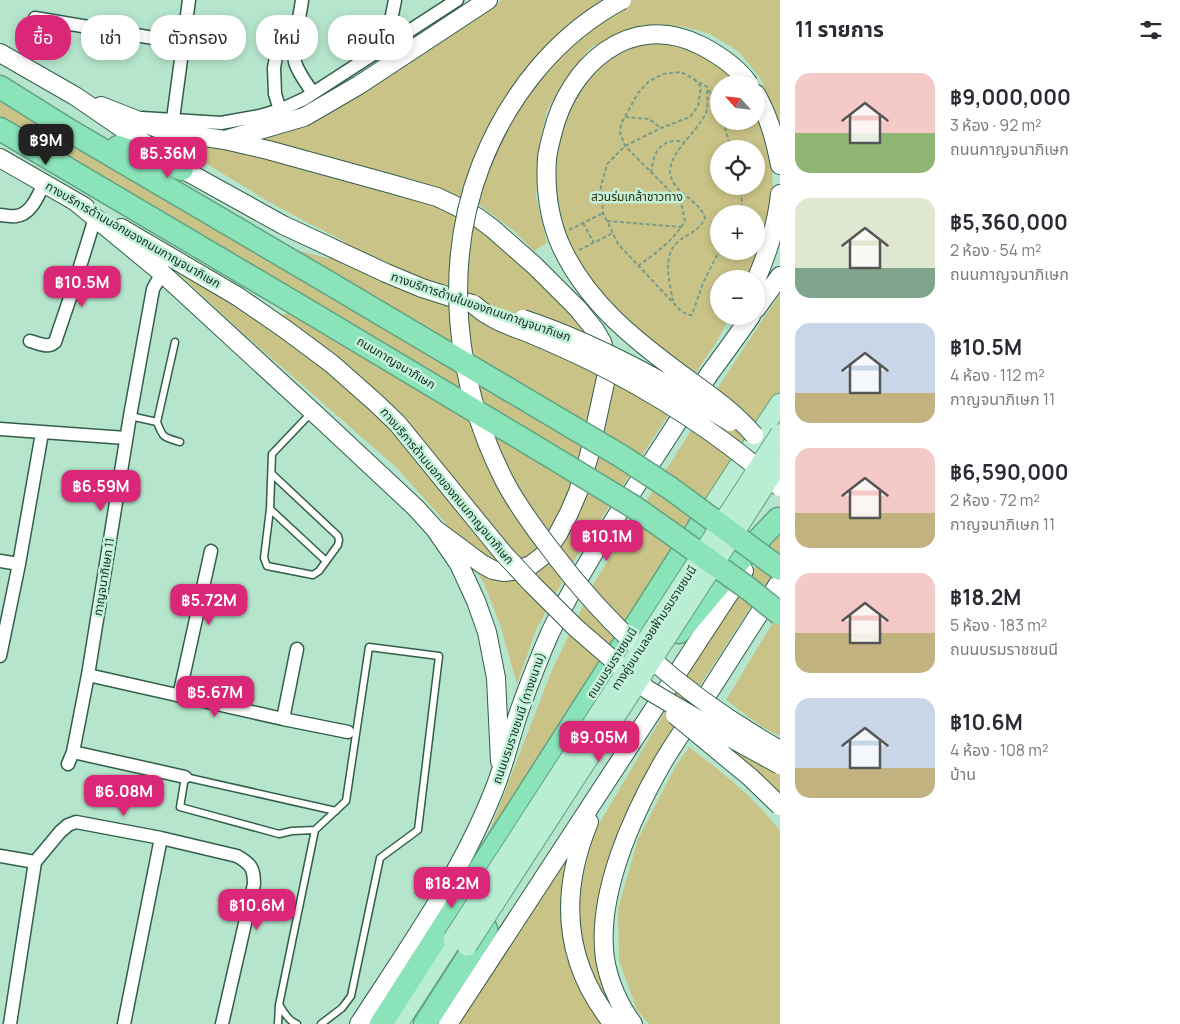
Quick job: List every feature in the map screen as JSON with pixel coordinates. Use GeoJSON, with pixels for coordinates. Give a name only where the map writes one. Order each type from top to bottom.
{"type":"FeatureCollection","features":[{"type":"Feature","properties":{"kind":"highway"},"geometry":{"type":"LineString","coordinates":[[0,88],[621,456],[684,498],[780,569]]}},
{"type":"Feature","properties":{"kind":"highway","name":"ถนนกาญจนาภิเษก"},"geometry":{"type":"LineString","coordinates":[[0,129],[308,310],[634,507],[734,578],[780,614]]}},
{"type":"Feature","properties":{"kind":"highway"},"geometry":{"type":"LineString","coordinates":[[72,132],[182,169]]}},
{"type":"Feature","properties":{"kind":"highway"},"geometry":{"type":"LineString","coordinates":[[679,632],[745,554],[779,518]]}},
{"type":"Feature","properties":{"kind":"highway","name":"ถนนบรมราชชนนี"},"geometry":{"type":"LineString","coordinates":[[381,1024],[704,519]]}},
{"type":"Feature","properties":{"kind":"highway"},"geometry":{"type":"LineString","coordinates":[[425,1024],[736,542]]}},
{"type":"Feature","properties":{"kind":"main road"},"geometry":{"type":"LineString","coordinates":[[225,140],[304,117],[359,85],[488,0]]}},
{"type":"Feature","properties":{"kind":"main road"},"geometry":{"type":"LineString","coordinates":[[622,0],[593,18],[565,40],[544,60],[527,81],[506,113],[487,151],[475,180],[465,217],[461,244],[458,279],[459,320],[467,374],[484,435],[505,481],[529,522],[576,582],[634,644],[686,688],[716,711],[780,750]]}},
{"type":"Feature","properties":{"kind":"main road"},"geometry":{"type":"LineString","coordinates":[[742,75],[710,50],[691,40],[671,35],[650,35],[631,38],[613,46],[589,64],[561,106],[547,156],[546,176],[547,195],[555,230],[572,267],[585,287],[620,325],[651,352],[727,407],[754,435]]}},
{"type":"Feature","properties":{"kind":"main road","name":"ทางบริการด้านในของถนนกาญจนาภิเษก"},"geometry":{"type":"LineString","coordinates":[[0,53],[75,96],[182,169],[284,225],[386,274],[422,288],[532,322],[599,350],[668,385],[730,423],[754,435],[780,455]]}},
{"type":"Feature","properties":{"kind":"main road"},"geometry":{"type":"LineString","coordinates":[[75,96],[157,128],[268,150],[388,183],[454,204],[494,229],[578,309],[602,342],[607,360],[606,378],[603,398],[578,492],[558,534],[544,555],[531,565],[514,571],[502,572],[482,564],[435,529]]}},
{"type":"Feature","properties":{"kind":"main road"},"geometry":{"type":"LineString","coordinates":[[765,111],[776,143],[780,165]]}},
{"type":"Feature","properties":{"kind":"main road","name":"ทางบริการด้านนอกของถนนกาญจนาภิเษก"},"geometry":{"type":"LineString","coordinates":[[0,158],[237,296],[332,364],[356,384],[410,438],[503,552],[576,628],[648,690],[780,765]]}},
{"type":"Feature","properties":{"kind":"main road"},"geometry":{"type":"LineString","coordinates":[[760,270],[769,247],[777,217],[780,194]]}},
{"type":"Feature","properties":{"kind":"main road"},"geometry":{"type":"LineString","coordinates":[[76,202],[162,273],[313,411],[416,508],[435,529],[459,564],[476,601],[487,632],[496,678],[501,772]]}},
{"type":"Feature","properties":{"kind":"main road"},"geometry":{"type":"LineString","coordinates":[[765,297],[780,276]]}},
{"type":"Feature","properties":{"kind":"main road"},"geometry":{"type":"LineString","coordinates":[[472,304],[488,315],[626,379],[733,448],[780,487]]}},
{"type":"Feature","properties":{"kind":"main road"},"geometry":{"type":"LineString","coordinates":[[722,357],[734,325]]}},
{"type":"Feature","properties":{"kind":"main road","name":"ถนนบรมราชชนนี (ทางขนาน)"},"geometry":{"type":"LineString","coordinates":[[360,1024],[452,878],[466,852],[501,772],[520,709],[550,633],[571,593],[619,511],[745,325]]}},
{"type":"Feature","properties":{"kind":"main road","name":"ถนนบรมราชชนนี"},"geometry":{"type":"LineString","coordinates":[[704,519],[780,404]]}},
{"type":"Feature","properties":{"kind":"main road","name":"ทางคู่ขนานลอยฟ้าบรมราชชนนี"},"geometry":{"type":"LineString","coordinates":[[398,1024],[780,434]]}},
{"type":"Feature","properties":{"kind":"main road","name":"ทางคู่ขนานลอยฟ้าบรมราชชนนี"},"geometry":{"type":"LineString","coordinates":[[416,1024],[780,462]]}},
{"type":"Feature","properties":{"kind":"main road"},"geometry":{"type":"LineString","coordinates":[[736,542],[780,474]]}},
{"type":"Feature","properties":{"kind":"main road"},"geometry":{"type":"LineString","coordinates":[[448,1024],[779,518]]}},
{"type":"Feature","properties":{"kind":"main road"},"geometry":{"type":"LineString","coordinates":[[633,1024],[618,1000],[605,958],[606,910],[612,880],[623,844],[644,798],[664,761],[780,581]]}},
{"type":"Feature","properties":{"kind":"main road"},"geometry":{"type":"LineString","coordinates":[[648,690],[692,730],[750,777],[780,806]]}},
{"type":"Feature","properties":{"kind":"main road"},"geometry":{"type":"LineString","coordinates":[[610,776],[581,844],[572,878],[570,905],[571,930],[577,956],[593,996],[613,1024]]}},
{"type":"Feature","properties":{"kind":"street"},"geometry":{"type":"LineString","coordinates":[[187,15],[189,0]]}},
{"type":"Feature","properties":{"kind":"street"},"geometry":{"type":"LineString","coordinates":[[302,0],[295,46],[295,62],[313,93]]}},
{"type":"Feature","properties":{"kind":"street"},"geometry":{"type":"LineString","coordinates":[[392,15],[395,0]]}},
{"type":"Feature","properties":{"kind":"street"},"geometry":{"type":"LineString","coordinates":[[413,29],[457,0]]}},
{"type":"Feature","properties":{"kind":"street"},"geometry":{"type":"LineString","coordinates":[[71,24],[150,38]]}},
{"type":"Feature","properties":{"kind":"street"},"geometry":{"type":"LineString","coordinates":[[173,120],[181,60]]}},
{"type":"Feature","properties":{"kind":"street"},"geometry":{"type":"LineString","coordinates":[[275,60],[275,94],[280,110]]}},
{"type":"Feature","properties":{"kind":"street"},"geometry":{"type":"LineString","coordinates":[[134,118],[220,122],[260,116],[280,110],[304,99],[364,60]]}},
{"type":"Feature","properties":{"kind":"street"},"geometry":{"type":"LineString","coordinates":[[0,214],[16,216],[22,214],[34,203],[44,184]]}},
{"type":"Feature","properties":{"kind":"street"},"geometry":{"type":"LineString","coordinates":[[30,340],[48,346],[55,342],[95,218]]}},
{"type":"Feature","properties":{"kind":"street","name":"กาญจนาภิเษก 11"},"geometry":{"type":"LineString","coordinates":[[162,273],[154,289],[130,416],[88,675],[71,758],[185,777]]}},
{"type":"Feature","properties":{"kind":"street"},"geometry":{"type":"LineString","coordinates":[[0,430],[126,438]]}},
{"type":"Feature","properties":{"kind":"street"},"geometry":{"type":"LineString","coordinates":[[0,656],[42,433]]}},
{"type":"Feature","properties":{"kind":"street"},"geometry":{"type":"LineString","coordinates":[[179,696],[211,551]]}},
{"type":"Feature","properties":{"kind":"street"},"geometry":{"type":"LineString","coordinates":[[0,561],[18,564]]}},
{"type":"Feature","properties":{"kind":"street"},"geometry":{"type":"LineString","coordinates":[[283,719],[296,649]]}},
{"type":"Feature","properties":{"kind":"street"},"geometry":{"type":"LineString","coordinates":[[88,675],[348,732]]}},
{"type":"Feature","properties":{"kind":"street"},"geometry":{"type":"LineString","coordinates":[[10,1024],[36,862],[60,832],[68,825],[76,822],[161,838],[237,856],[250,866],[254,872],[254,884],[222,1024]]}},
{"type":"Feature","properties":{"kind":"street"},"geometry":{"type":"LineString","coordinates":[[124,1024],[161,838]]}},
{"type":"Feature","properties":{"kind":"street"},"geometry":{"type":"LineString","coordinates":[[0,856],[36,862]]}},
{"type":"Feature","properties":{"kind":"lane"},"geometry":{"type":"LineString","coordinates":[[175,342],[157,422],[166,438],[180,442]]}},
{"type":"Feature","properties":{"kind":"lane"},"geometry":{"type":"LineString","coordinates":[[272,474],[338,536],[338,545],[314,575],[267,566],[264,558],[270,509],[272,454],[313,411]]}},
{"type":"Feature","properties":{"kind":"lane"},"geometry":{"type":"LineString","coordinates":[[130,416],[157,422]]}},
{"type":"Feature","properties":{"kind":"lane"},"geometry":{"type":"LineString","coordinates":[[270,509],[326,561]]}},
{"type":"Feature","properties":{"kind":"lane"},"geometry":{"type":"LineString","coordinates":[[321,1024],[342,1008],[351,996],[380,858],[418,830],[439,656],[369,646],[346,801],[336,811],[314,830],[279,834],[180,807],[185,777],[336,811]]}},
{"type":"Feature","properties":{"kind":"lane"},"geometry":{"type":"LineString","coordinates":[[278,1024],[279,1005],[314,830]]}},
{"type":"Feature","properties":{"kind":"lane"},"geometry":{"type":"LineString","coordinates":[[279,1005],[287,1017],[293,1023],[298,1024]]}},
{"type":"Feature","properties":{"kind":"path"},"geometry":{"type":"LineString","coordinates":[[638,266],[660,250],[680,231],[685,221],[682,206],[625,146],[620,132],[621,124],[638,93],[649,81],[663,74],[681,72],[707,87],[710,92]]}},
{"type":"Feature","properties":{"kind":"path"},"geometry":{"type":"LineString","coordinates":[[694,79],[701,88],[698,106],[690,116],[625,146],[607,164],[600,186],[603,213],[618,244],[681,311],[688,315],[692,315],[703,284],[715,260]]}},
{"type":"Feature","properties":{"kind":"path"},"geometry":{"type":"LineString","coordinates":[[673,301],[668,270],[670,252],[677,242],[701,226],[705,218],[704,212],[679,190],[671,178],[669,168],[676,154],[699,126],[706,113],[707,87]]}},
{"type":"Feature","properties":{"kind":"path"},"geometry":{"type":"LineString","coordinates":[[625,117],[649,119],[661,128]]}},
{"type":"Feature","properties":{"kind":"path"},"geometry":{"type":"LineString","coordinates":[[652,173],[653,159],[658,148],[670,141],[685,142]]}},
{"type":"Feature","properties":{"kind":"path"},"geometry":{"type":"LineString","coordinates":[[607,221],[682,227]]}},
{"type":"Feature","properties":{"kind":"path"},"geometry":{"type":"LineString","coordinates":[[583,223],[594,243]]}},
{"type":"Feature","properties":{"kind":"green space"},"geometry":{"type":"Polygon","coordinates":[[[502,0],[780,0],[780,126],[765,89],[765,75],[758,75],[738,51],[710,34],[685,27],[656,24],[621,34],[590,48],[570,73],[547,111],[539,146],[536,197],[547,243],[534,251],[514,231],[481,206],[418,183],[262,140],[291,127],[402,60],[413,60],[413,54],[502,0]]]}},
{"type":"Feature","properties":{"kind":"green space","name":"สวนร่มเกล้าชาวทาง"},"geometry":{"type":"Polygon","coordinates":[[[655,40],[700,51],[730,75],[710,75],[710,130],[762,130],[772,155],[773,201],[765,235],[765,205],[710,205],[710,260],[756,260],[752,270],[710,270],[710,325],[725,325],[716,343],[686,387],[577,268],[555,208],[558,135],[568,110],[589,77],[608,57],[632,46],[655,40]]]}},
{"type":"Feature","properties":{"kind":"green space"},"geometry":{"type":"Polygon","coordinates":[[[0,97],[291,249],[328,258],[345,242],[276,206],[169,141],[226,147],[392,190],[477,221],[588,330],[678,400],[575,559],[536,630],[517,684],[500,625],[484,583],[445,522],[397,468],[243,333],[169,265],[264,323],[313,302],[0,116],[0,97]]]}},
{"type":"Feature","properties":{"kind":"green space"},"geometry":{"type":"Polygon","coordinates":[[[780,294],[780,399],[475,869],[552,670],[594,583],[734,363],[759,325],[765,325],[765,316],[780,294]]]}},
{"type":"Feature","properties":{"kind":"green space"},"geometry":{"type":"Polygon","coordinates":[[[780,528],[780,562],[673,727],[612,847],[596,924],[618,1017],[595,987],[581,954],[574,915],[580,865],[599,824],[697,657],[780,528]]]}},
{"type":"Feature","properties":{"kind":"green space"},"geometry":{"type":"Polygon","coordinates":[[[780,611],[780,736],[762,727],[726,700],[780,611]]]}},
{"type":"Feature","properties":{"kind":"green space"},"geometry":{"type":"Polygon","coordinates":[[[723,745],[780,772],[780,803],[723,745]]]}},
{"type":"Feature","properties":{"kind":"green space"},"geometry":{"type":"Polygon","coordinates":[[[689,747],[726,776],[760,807],[780,831],[780,1024],[649,1024],[637,1010],[619,961],[618,909],[638,839],[674,769],[689,747]]]}},
{"type":"Feature","properties":{"kind":"green space"},"geometry":{"type":"Polygon","coordinates":[[[569,853],[561,914],[566,956],[576,980],[603,1024],[456,1024],[569,853]]]}}]}
